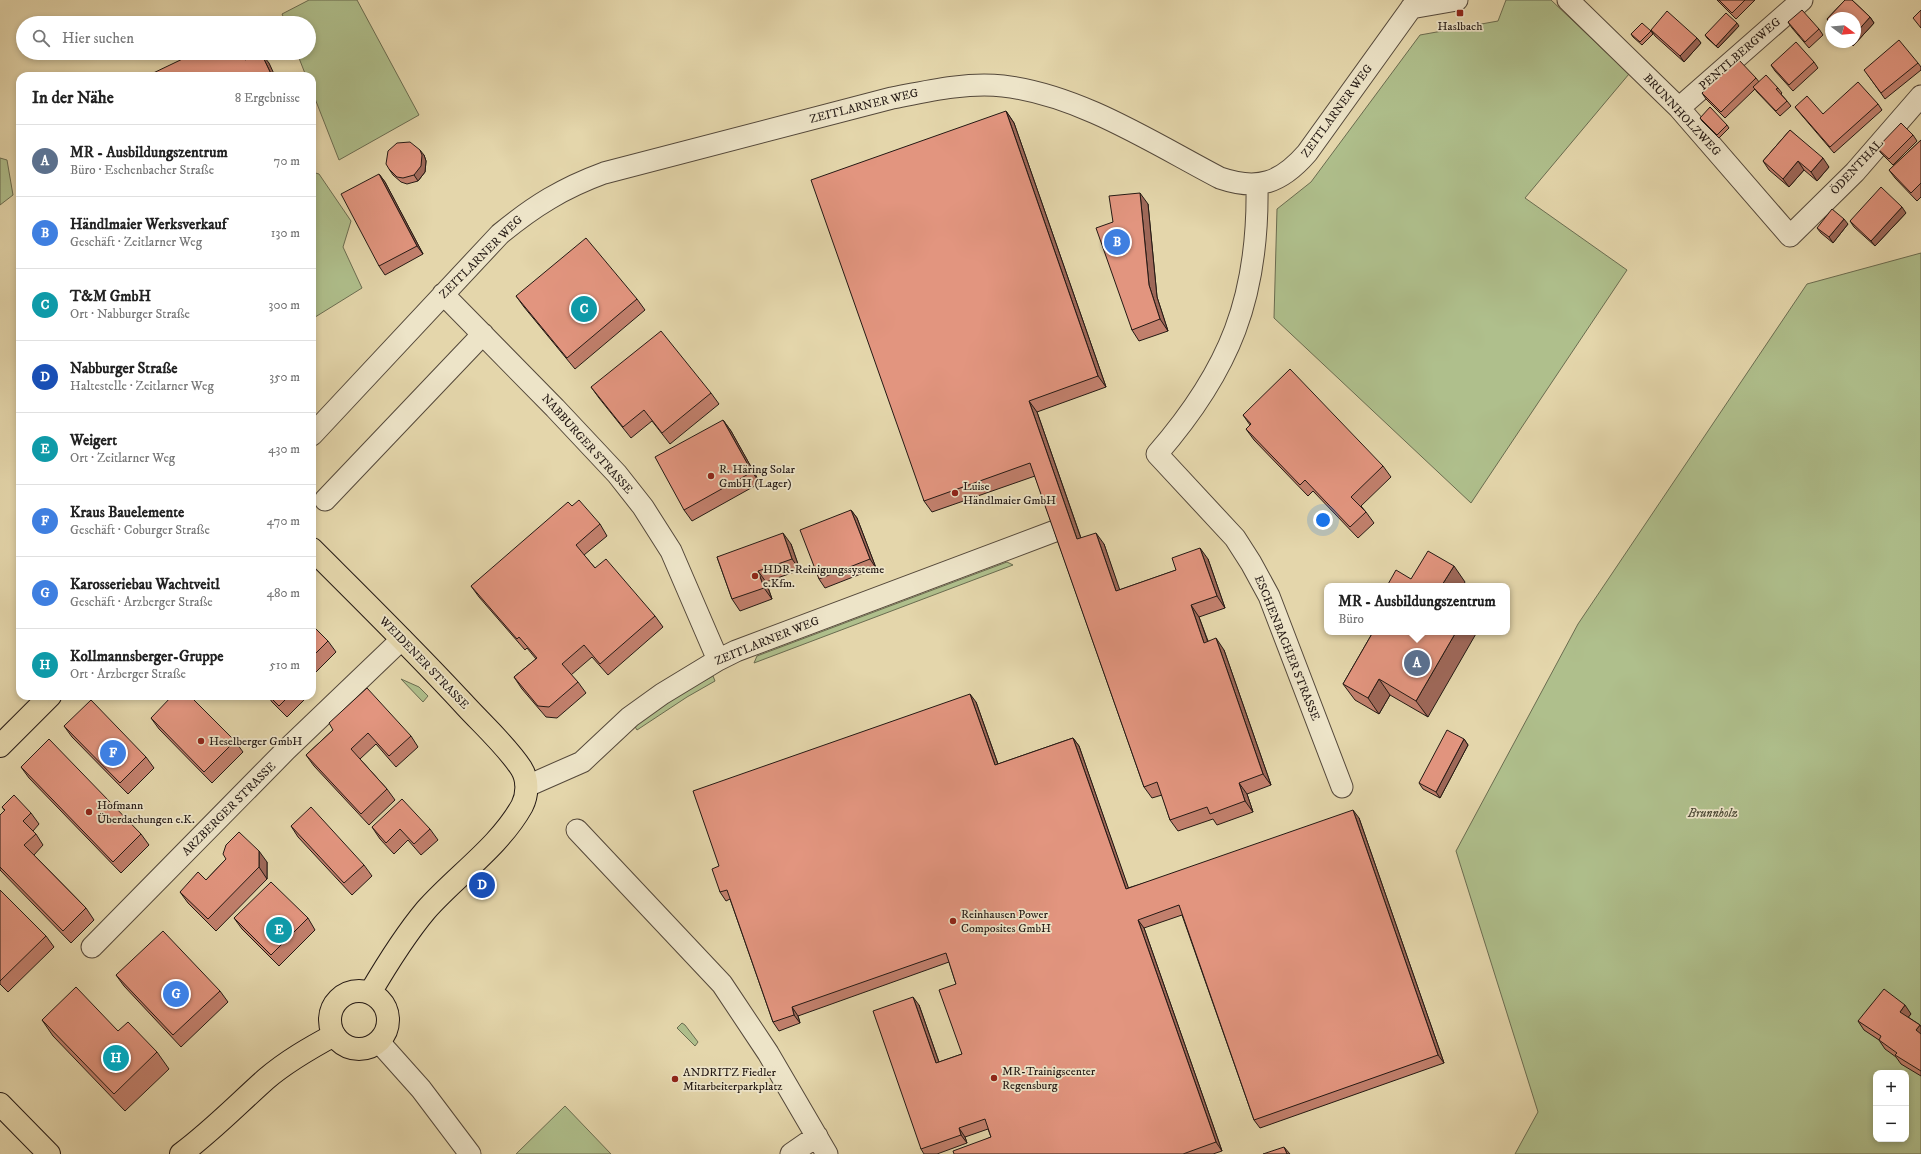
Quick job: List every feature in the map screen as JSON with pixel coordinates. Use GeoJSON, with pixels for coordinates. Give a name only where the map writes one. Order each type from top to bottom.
{"type":"FeatureCollection","features":[{"type":"Feature","properties":{"kind":"main road","name":"WEIDENER STRASSE"},"geometry":{"type":"LineString","coordinates":[[316,553],[402,639],[489,730],[522,768],[526,784]]}},
{"type":"Feature","properties":{"kind":"main road"},"geometry":{"type":"LineString","coordinates":[[0,746],[46,700]]}},
{"type":"Feature","properties":{"kind":"main road"},"geometry":{"type":"LineString","coordinates":[[370,993],[390,959],[426,910],[506,831],[523,805],[527,793],[526,784]]}},
{"type":"Feature","properties":{"kind":"main road"},"geometry":{"type":"LineString","coordinates":[[353,991],[370,993],[378,997],[387,1011],[388,1028],[379,1042],[371,1047],[362,1050],[344,1046],[334,1035],[330,1024],[332,1007],[338,1000],[353,991]]}},
{"type":"Feature","properties":{"kind":"main road"},"geometry":{"type":"LineString","coordinates":[[181,1154],[207,1135],[267,1078],[302,1052],[334,1035]]}},
{"type":"Feature","properties":{"kind":"main road"},"geometry":{"type":"LineString","coordinates":[[0,1104],[49,1154]]}},
{"type":"Feature","properties":{"kind":"main road"},"geometry":{"type":"LineString","coordinates":[[194,1154],[207,1135]]}},
{"type":"Feature","properties":{"kind":"street"},"geometry":{"type":"LineString","coordinates":[[1414,4],[1457,0]]}},
{"type":"Feature","properties":{"kind":"street","name":"BRUNNHOLZWEG"},"geometry":{"type":"LineString","coordinates":[[1568,0],[1679,108],[1790,236]]}},
{"type":"Feature","properties":{"kind":"street","name":"PENTLBERGWEG"},"geometry":{"type":"LineString","coordinates":[[1679,108],[1802,0]]}},
{"type":"Feature","properties":{"kind":"street","name":"ZEITLARNER WEG"},"geometry":{"type":"LineString","coordinates":[[316,430],[500,234],[527,212],[557,193],[581,181],[604,173],[892,98],[933,90],[1002,86],[1051,97],[1106,118],[1220,178],[1238,184],[1257,185],[1277,179],[1297,164],[1307,154],[1414,4]]}},
{"type":"Feature","properties":{"kind":"street","name":"ÖDENTHAL"},"geometry":{"type":"LineString","coordinates":[[1790,236],[1855,172],[1921,96]]}},
{"type":"Feature","properties":{"kind":"street","name":"ESCHENBACHER STRASSE"},"geometry":{"type":"LineString","coordinates":[[1257,185],[1257,223],[1253,262],[1242,310],[1226,353],[1204,394],[1180,428],[1157,454],[1235,538],[1251,563],[1269,596],[1308,712],[1342,786]]}},
{"type":"Feature","properties":{"kind":"street","name":"NABBURGER STRASSE"},"geometry":{"type":"LineString","coordinates":[[443,294],[617,474],[643,507],[671,551],[718,660]]}},
{"type":"Feature","properties":{"kind":"street"},"geometry":{"type":"LineString","coordinates":[[325,500],[483,334]]}},
{"type":"Feature","properties":{"kind":"street","name":"ZEITLARNER WEG"},"geometry":{"type":"LineString","coordinates":[[526,784],[532,784],[582,762],[630,717],[662,694],[718,660],[736,651],[1055,531]]}},
{"type":"Feature","properties":{"kind":"street","name":"ARZBERGER STRASSE"},"geometry":{"type":"LineString","coordinates":[[92,947],[286,750],[402,639]]}},
{"type":"Feature","properties":{"kind":"street"},"geometry":{"type":"LineString","coordinates":[[577,830],[722,984],[768,1053],[828,1154]]}},
{"type":"Feature","properties":{"kind":"street"},"geometry":{"type":"LineString","coordinates":[[379,1042],[421,1089],[470,1154]]}},
{"type":"Feature","properties":{"kind":"street"},"geometry":{"type":"LineString","coordinates":[[791,1154],[817,1136]]}},
{"type":"Feature","properties":{"kind":"green space"},"geometry":{"type":"Polygon","coordinates":[[[309,0],[357,0],[419,115],[339,160],[316,101],[316,72],[304,72],[300,60],[316,60],[316,16],[283,16],[282,14],[309,0]]]}},
{"type":"Feature","properties":{"kind":"green space"},"geometry":{"type":"Polygon","coordinates":[[[1506,0],[1551,0],[1629,74],[1525,198],[1627,270],[1471,503],[1274,318],[1277,209],[1311,182],[1420,35],[1498,21],[1506,0]]]}},
{"type":"Feature","properties":{"kind":"green space"},"geometry":{"type":"Polygon","coordinates":[[[0,158],[7,160],[13,195],[0,205],[0,158]]]}},
{"type":"Feature","properties":{"kind":"green space"},"geometry":{"type":"Polygon","coordinates":[[[316,173],[319,174],[351,221],[343,247],[362,288],[316,317],[316,173]]]}},
{"type":"Feature","properties":{"kind":"green space","name":"Brunnholz"},"geometry":{"type":"Polygon","coordinates":[[[1921,253],[1921,1154],[1515,1154],[1538,1112],[1456,851],[1578,624],[1807,284],[1921,253]]]}},
{"type":"Feature","properties":{"kind":"green space"},"geometry":{"type":"Polygon","coordinates":[[[1007,562],[1013,565],[754,663],[757,656],[1007,562]]]}},
{"type":"Feature","properties":{"kind":"green space"},"geometry":{"type":"Polygon","coordinates":[[[713,676],[715,681],[687,697],[637,730],[634,725],[683,692],[713,676]]]}},
{"type":"Feature","properties":{"kind":"green space"},"geometry":{"type":"Polygon","coordinates":[[[401,679],[419,687],[428,696],[423,702],[401,679]]]}},
{"type":"Feature","properties":{"kind":"green space"},"geometry":{"type":"Polygon","coordinates":[[[682,1023],[698,1042],[695,1046],[677,1028],[682,1023]]]}},
{"type":"Feature","properties":{"kind":"green space"},"geometry":{"type":"Polygon","coordinates":[[[565,1106],[611,1154],[516,1154],[565,1106]]]}},
{"type":"Feature","properties":{"kind":"building"},"geometry":{"type":"Polygon","coordinates":[[[1719,0],[1745,0],[1732,13],[1719,0]]]}},
{"type":"Feature","properties":{"kind":"building"},"geometry":{"type":"Polygon","coordinates":[[[1845,0],[1852,0],[1870,17],[1861,27],[1861,12],[1834,12],[1845,0]]]}},
{"type":"Feature","properties":{"kind":"building"},"geometry":{"type":"Polygon","coordinates":[[[1802,10],[1819,29],[1805,42],[1788,22],[1802,10]]]}},
{"type":"Feature","properties":{"kind":"building"},"geometry":{"type":"Polygon","coordinates":[[[1921,10],[1921,28],[1913,18],[1921,10]]]}},
{"type":"Feature","properties":{"kind":"building"},"geometry":{"type":"Polygon","coordinates":[[[1667,11],[1697,38],[1680,56],[1651,30],[1667,11]]]}},
{"type":"Feature","properties":{"kind":"building"},"geometry":{"type":"Polygon","coordinates":[[[1726,13],[1737,23],[1716,46],[1705,35],[1726,13]]]}},
{"type":"Feature","properties":{"kind":"building"},"geometry":{"type":"Polygon","coordinates":[[[1642,23],[1651,31],[1640,42],[1631,34],[1642,23]]]}},
{"type":"Feature","properties":{"kind":"building"},"geometry":{"type":"Polygon","coordinates":[[[1899,40],[1918,63],[1881,93],[1864,70],[1899,40]]]}},
{"type":"Feature","properties":{"kind":"building"},"geometry":{"type":"Polygon","coordinates":[[[1796,42],[1814,62],[1789,85],[1771,65],[1796,42]]]}},
{"type":"Feature","properties":{"kind":"building"},"geometry":{"type":"Polygon","coordinates":[[[1738,59],[1756,78],[1721,112],[1702,93],[1738,59]]]}},
{"type":"Feature","properties":{"kind":"building"},"geometry":{"type":"Polygon","coordinates":[[[180,60],[264,60],[270,72],[155,72],[180,60]]]}},
{"type":"Feature","properties":{"kind":"building"},"geometry":{"type":"Polygon","coordinates":[[[1766,75],[1787,101],[1776,111],[1753,87],[1766,75]]]}},
{"type":"Feature","properties":{"kind":"building"},"geometry":{"type":"Polygon","coordinates":[[[1858,82],[1878,104],[1830,147],[1795,107],[1807,96],[1823,114],[1858,82]]]}},
{"type":"Feature","properties":{"kind":"building"},"geometry":{"type":"Polygon","coordinates":[[[1710,107],[1727,125],[1717,135],[1700,118],[1710,107]]]}},
{"type":"Feature","properties":{"kind":"building","name":"Luise Händlmaier GmbH"},"geometry":{"type":"Polygon","coordinates":[[[1006,111],[1098,376],[1029,401],[1077,539],[1096,533],[1116,591],[1176,570],[1172,558],[1200,548],[1217,596],[1191,605],[1204,643],[1216,638],[1263,774],[1239,783],[1245,801],[1210,814],[1207,807],[1170,820],[1157,782],[1144,787],[1030,463],[924,501],[811,180],[1006,111]]]}},
{"type":"Feature","properties":{"kind":"building"},"geometry":{"type":"Polygon","coordinates":[[[1901,123],[1913,135],[1889,159],[1877,148],[1901,123]]]}},
{"type":"Feature","properties":{"kind":"building"},"geometry":{"type":"Polygon","coordinates":[[[1790,130],[1823,158],[1811,172],[1798,161],[1783,179],[1763,161],[1790,130]]]}},
{"type":"Feature","properties":{"kind":"building"},"geometry":{"type":"Polygon","coordinates":[[[1921,140],[1921,183],[1911,193],[1889,170],[1921,140]]]}},
{"type":"Feature","properties":{"kind":"building"},"geometry":{"type":"Polygon","coordinates":[[[410,142],[420,150],[422,155],[421,166],[414,175],[403,178],[397,177],[386,164],[388,151],[397,143],[410,142]]]}},
{"type":"Feature","properties":{"kind":"building"},"geometry":{"type":"Polygon","coordinates":[[[379,174],[417,246],[379,266],[341,194],[379,174]]]}},
{"type":"Feature","properties":{"kind":"building"},"geometry":{"type":"Polygon","coordinates":[[[1881,187],[1902,207],[1871,241],[1850,221],[1881,187]]]}},
{"type":"Feature","properties":{"kind":"building"},"geometry":{"type":"Polygon","coordinates":[[[1140,193],[1149,285],[1160,319],[1132,330],[1096,228],[1113,222],[1109,196],[1140,193]]]}},
{"type":"Feature","properties":{"kind":"building"},"geometry":{"type":"Polygon","coordinates":[[[1832,209],[1844,219],[1829,237],[1817,228],[1832,209]]]}},
{"type":"Feature","properties":{"kind":"building"},"geometry":{"type":"Polygon","coordinates":[[[586,238],[637,299],[567,358],[516,296],[586,238]]]}},
{"type":"Feature","properties":{"kind":"building"},"geometry":{"type":"Polygon","coordinates":[[[661,331],[711,393],[662,433],[644,410],[623,427],[591,387],[661,331]]]}},
{"type":"Feature","properties":{"kind":"building"},"geometry":{"type":"Polygon","coordinates":[[[1290,369],[1383,466],[1351,497],[1366,512],[1350,527],[1305,480],[1300,485],[1246,429],[1251,424],[1243,415],[1290,369]]]}},
{"type":"Feature","properties":{"kind":"building","name":"R. Häring Solar GmbH (Lager)"},"geometry":{"type":"Polygon","coordinates":[[[723,420],[752,472],[684,510],[655,457],[723,420]]]}},
{"type":"Feature","properties":{"kind":"building"},"geometry":{"type":"Polygon","coordinates":[[[579,500],[600,524],[576,545],[595,568],[606,559],[655,616],[600,664],[584,645],[562,664],[578,682],[549,707],[538,706],[514,677],[537,658],[519,637],[517,639],[471,586],[568,502],[572,506],[579,500]]]}},
{"type":"Feature","properties":{"kind":"building"},"geometry":{"type":"Polygon","coordinates":[[[851,510],[870,559],[819,579],[800,530],[851,510]]]}},
{"type":"Feature","properties":{"kind":"building"},"geometry":{"type":"Polygon","coordinates":[[[783,533],[792,559],[758,571],[764,588],[732,599],[717,557],[783,533]]]}},
{"type":"Feature","properties":{"kind":"building"},"geometry":{"type":"Polygon","coordinates":[[[1428,551],[1454,566],[1443,583],[1389,583],[1396,570],[1411,579],[1428,551]]]}},
{"type":"Feature","properties":{"kind":"building"},"geometry":{"type":"Polygon","coordinates":[[[316,629],[328,641],[316,653],[316,629]]]}},
{"type":"Feature","properties":{"kind":"building"},"geometry":{"type":"Polygon","coordinates":[[[1371,635],[1454,635],[1416,701],[1379,679],[1368,698],[1343,684],[1371,635]]]}},
{"type":"Feature","properties":{"kind":"building"},"geometry":{"type":"Polygon","coordinates":[[[367,688],[411,736],[389,756],[368,733],[351,749],[387,789],[361,814],[306,755],[333,730],[329,723],[367,688]]]}},
{"type":"Feature","properties":{"kind":"building","name":"Reinhausen Power Composites GmbH"},"geometry":{"type":"Polygon","coordinates":[[[970,694],[995,765],[1073,738],[1126,889],[1353,810],[1438,1055],[1254,1120],[1179,905],[1138,920],[1216,1142],[1183,1154],[954,1154],[953,1151],[991,1137],[985,1119],[959,1128],[961,1135],[921,1149],[873,1011],[913,997],[936,1063],[962,1054],[939,990],[956,984],[946,953],[792,1007],[794,1015],[773,1022],[727,890],[720,892],[712,869],[719,866],[693,791],[970,694]]]}},
{"type":"Feature","properties":{"kind":"building"},"geometry":{"type":"Polygon","coordinates":[[[91,700],[146,757],[120,783],[64,726],[91,700]]]}},
{"type":"Feature","properties":{"kind":"building","name":"Heselberger GmbH"},"geometry":{"type":"Polygon","coordinates":[[[168,700],[194,700],[235,741],[204,772],[151,718],[168,700]]]}},
{"type":"Feature","properties":{"kind":"building"},"geometry":{"type":"Polygon","coordinates":[[[273,700],[285,700],[279,706],[273,700]]]}},
{"type":"Feature","properties":{"kind":"building"},"geometry":{"type":"Polygon","coordinates":[[[1447,730],[1464,739],[1436,792],[1419,783],[1447,730]]]}},
{"type":"Feature","properties":{"kind":"building","name":"Hofmann Überdachungen e.K."},"geometry":{"type":"Polygon","coordinates":[[[49,739],[141,834],[113,862],[21,767],[49,739]]]}},
{"type":"Feature","properties":{"kind":"building"},"geometry":{"type":"Polygon","coordinates":[[[14,795],[31,813],[23,821],[36,834],[24,845],[86,908],[63,931],[0,867],[0,815],[5,810],[2,807],[14,795]]]}},
{"type":"Feature","properties":{"kind":"building"},"geometry":{"type":"Polygon","coordinates":[[[402,799],[430,829],[414,844],[400,829],[386,843],[372,827],[402,799]]]}},
{"type":"Feature","properties":{"kind":"building"},"geometry":{"type":"Polygon","coordinates":[[[311,807],[364,865],[344,883],[291,826],[311,807]]]}},
{"type":"Feature","properties":{"kind":"building"},"geometry":{"type":"Polygon","coordinates":[[[239,832],[259,851],[259,867],[208,919],[180,892],[198,872],[206,880],[226,859],[223,854],[226,845],[239,832]]]}},
{"type":"Feature","properties":{"kind":"building"},"geometry":{"type":"Polygon","coordinates":[[[271,882],[308,918],[271,955],[234,918],[271,882]]]}},
{"type":"Feature","properties":{"kind":"building"},"geometry":{"type":"Polygon","coordinates":[[[0,890],[46,936],[0,981],[0,890]]]}},
{"type":"Feature","properties":{"kind":"building"},"geometry":{"type":"Polygon","coordinates":[[[163,931],[220,991],[173,1035],[116,975],[163,931]]]}},
{"type":"Feature","properties":{"kind":"building"},"geometry":{"type":"Polygon","coordinates":[[[76,987],[118,1031],[128,1022],[157,1052],[114,1094],[42,1020],[76,987]]]}},
{"type":"Feature","properties":{"kind":"building"},"geometry":{"type":"Polygon","coordinates":[[[1884,989],[1905,1005],[1900,1012],[1920,1025],[1916,1030],[1921,1034],[1921,1071],[1895,1055],[1897,1053],[1879,1040],[1881,1036],[1858,1021],[1884,989]]]}},
{"type":"Feature","properties":{"kind":"building"},"geometry":{"type":"Polygon","coordinates":[[[1284,1147],[1287,1154],[1263,1154],[1284,1147]]]}},
{"type":"Feature","properties":{"kind":"place","name":"Haslbach"},"geometry":{"type":"Point","coordinates":[1460,13]}},
{"type":"Feature","properties":{"kind":"place","name":"Händlmaier Werksverkauf"},"geometry":{"type":"Point","coordinates":[1117,242]}},
{"type":"Feature","properties":{"kind":"place","name":"T&M GmbH"},"geometry":{"type":"Point","coordinates":[584,309]}},
{"type":"Feature","properties":{"kind":"place","name":"R. Häring Solar GmbH (Lager)"},"geometry":{"type":"Point","coordinates":[711,476]}},
{"type":"Feature","properties":{"kind":"place","name":"Luise Händlmaier GmbH"},"geometry":{"type":"Point","coordinates":[955,493]}},
{"type":"Feature","properties":{"kind":"place","name":"HDR-Reinigungssysteme e.Kfm."},"geometry":{"type":"Point","coordinates":[755,576]}},
{"type":"Feature","properties":{"kind":"place","name":"MR - Ausbildungszentrum"},"geometry":{"type":"Point","coordinates":[1417,663]}},
{"type":"Feature","properties":{"kind":"place","name":"Heselberger GmbH"},"geometry":{"type":"Point","coordinates":[201,741]}},
{"type":"Feature","properties":{"kind":"place","name":"Kraus Bauelemente"},"geometry":{"type":"Point","coordinates":[113,753]}},
{"type":"Feature","properties":{"kind":"place","name":"Hofmann Überdachungen e.K."},"geometry":{"type":"Point","coordinates":[89,812]}},
{"type":"Feature","properties":{"kind":"place","name":"Nabburger Straße"},"geometry":{"type":"Point","coordinates":[482,885]}},
{"type":"Feature","properties":{"kind":"place","name":"Reinhausen Power Composites GmbH"},"geometry":{"type":"Point","coordinates":[953,921]}},
{"type":"Feature","properties":{"kind":"place","name":"Weigert"},"geometry":{"type":"Point","coordinates":[279,930]}},
{"type":"Feature","properties":{"kind":"place","name":"Karosseriebau Wachtveitl"},"geometry":{"type":"Point","coordinates":[176,994]}},
{"type":"Feature","properties":{"kind":"place","name":"Kollmannsberger-Gruppe"},"geometry":{"type":"Point","coordinates":[116,1058]}},
{"type":"Feature","properties":{"kind":"place","name":"MR-Trainigscenter Regensburg"},"geometry":{"type":"Point","coordinates":[994,1078]}},
{"type":"Feature","properties":{"kind":"place","name":"ANDRITZ Fiedler Mitarbeiterparkplatz"},"geometry":{"type":"Point","coordinates":[675,1079]}}]}
